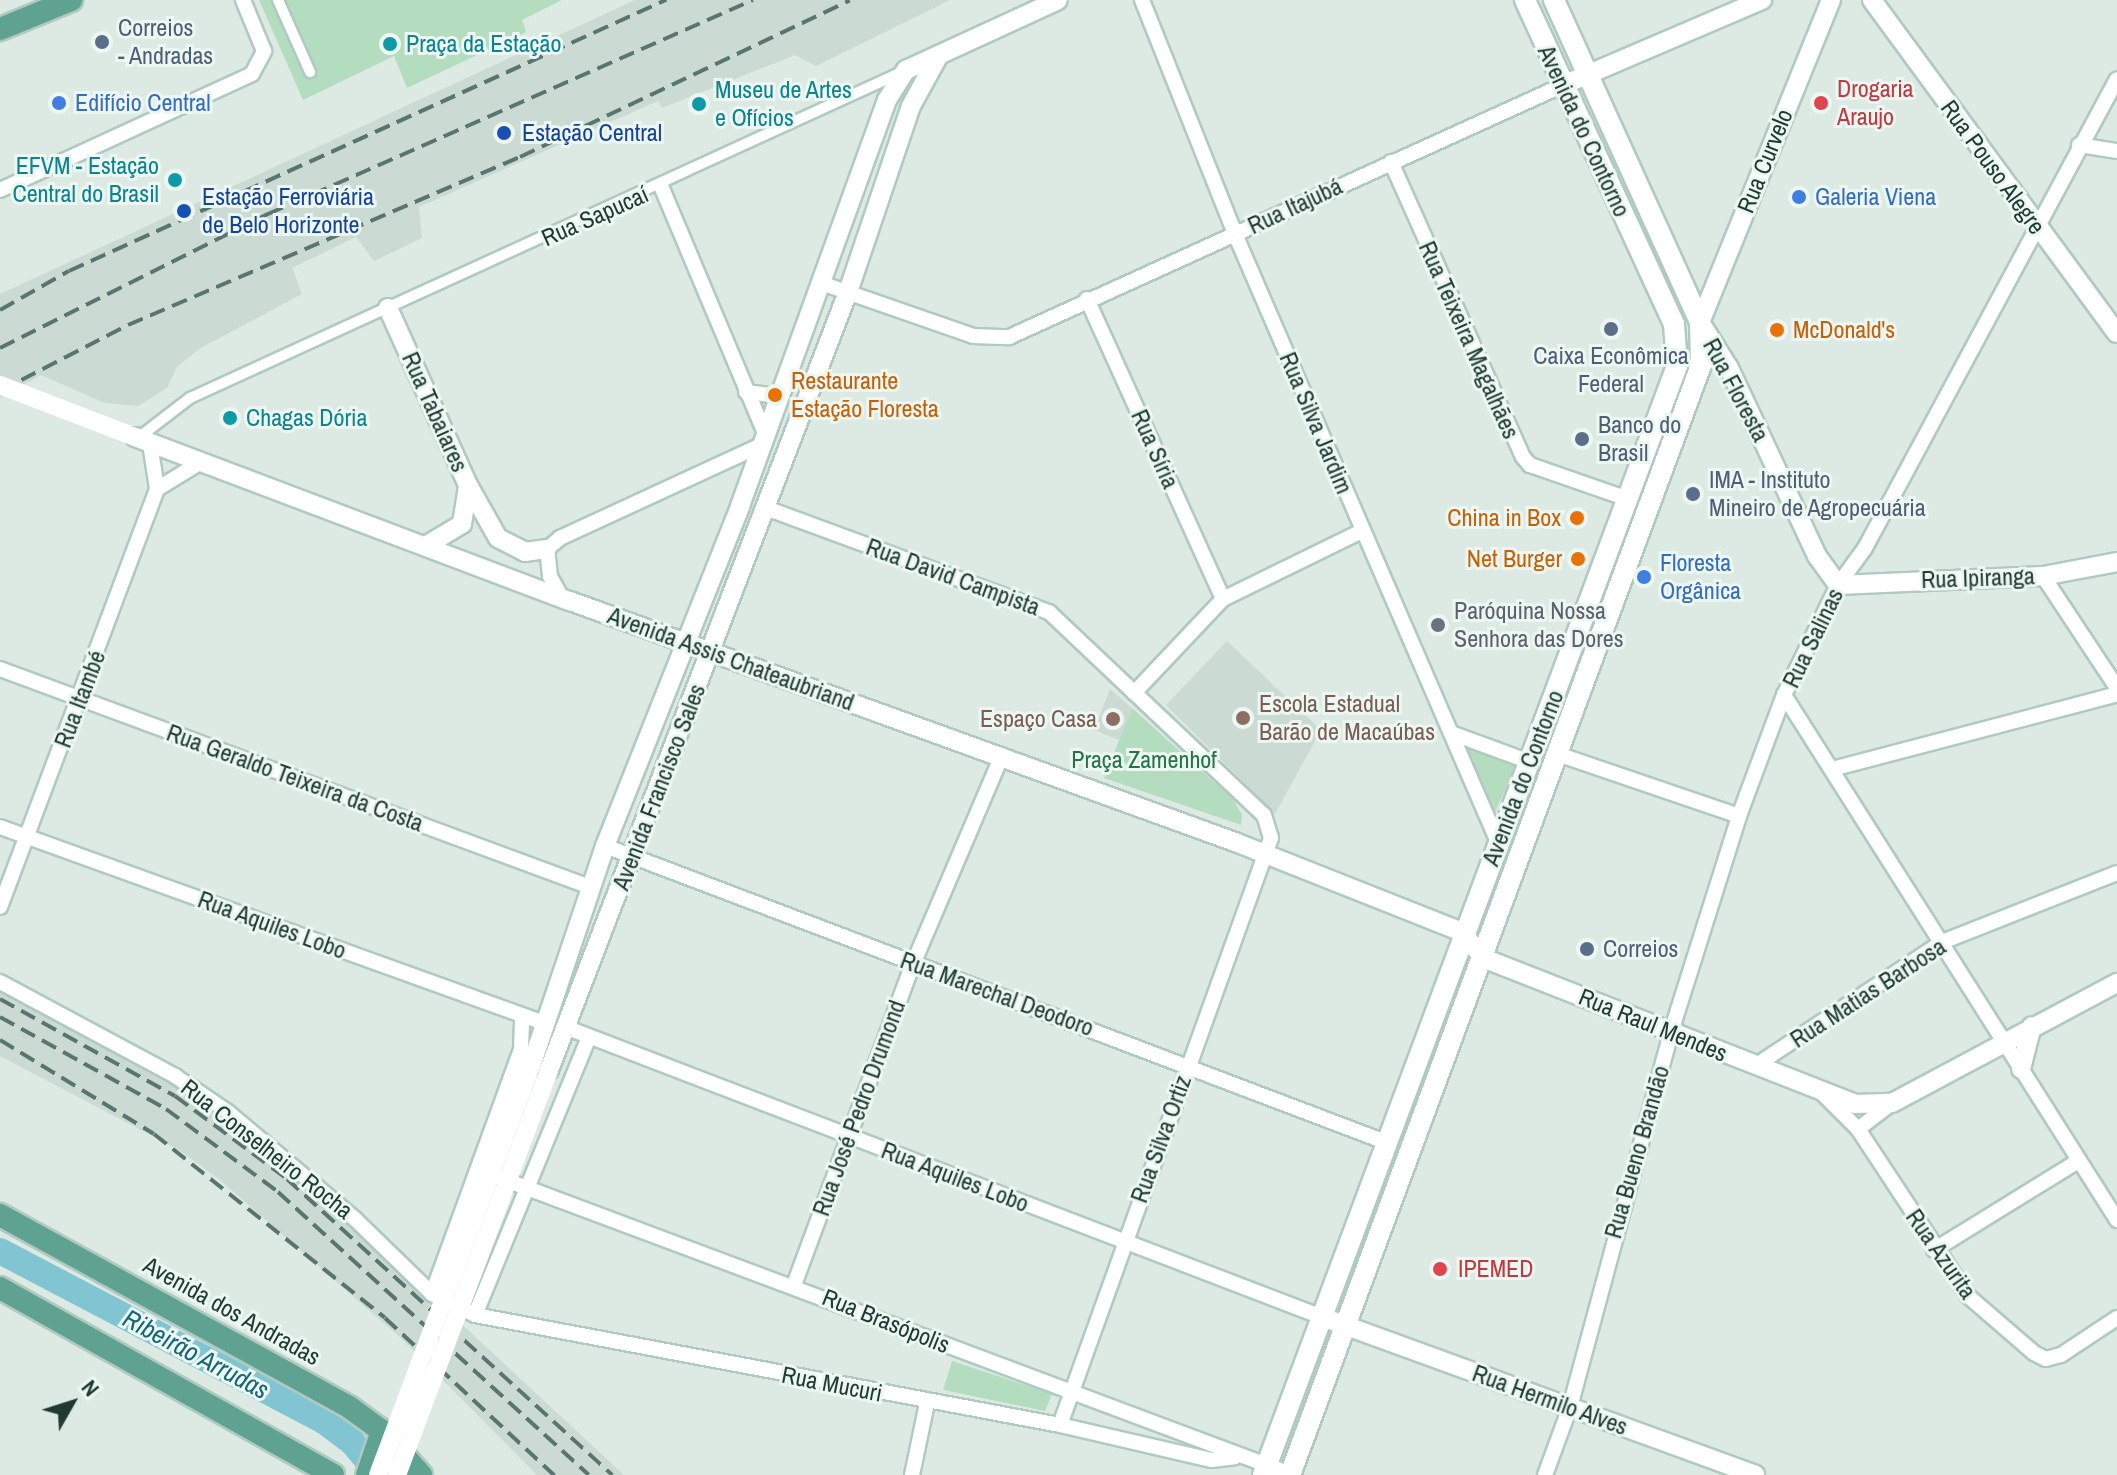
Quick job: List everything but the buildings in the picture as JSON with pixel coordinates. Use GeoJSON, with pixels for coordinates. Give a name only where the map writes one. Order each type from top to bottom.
{"type":"FeatureCollection","features":[{"type":"Feature","properties":{"kind":"main road"},"geometry":{"type":"LineString","coordinates":[[0,29],[71,0]]}},
{"type":"Feature","properties":{"kind":"main road","name":"Avenida do Contorno"},"geometry":{"type":"LineString","coordinates":[[1264,1471],[1388,1143],[1462,932],[1530,762],[1677,366],[1674,324],[1561,86],[1525,0]]}},
{"type":"Feature","properties":{"kind":"main road","name":"Avenida do Contorno"},"geometry":{"type":"LineString","coordinates":[[1291,1474],[1692,395],[1702,352],[1700,322],[1554,0]]}},
{"type":"Feature","properties":{"kind":"main road"},"geometry":{"type":"LineString","coordinates":[[1674,324],[1700,322]]}},
{"type":"Feature","properties":{"kind":"main road","name":"Avenida dos Andradas"},"geometry":{"type":"LineString","coordinates":[[0,1215],[313,1385],[380,1440],[411,1473]]}},
{"type":"Feature","properties":{"kind":"main road"},"geometry":{"type":"LineString","coordinates":[[0,1288],[333,1475]]}},
{"type":"Feature","properties":{"kind":"main road"},"geometry":{"type":"LineString","coordinates":[[367,1475],[380,1440]]}},
{"type":"Feature","properties":{"kind":"street"},"geometry":{"type":"LineString","coordinates":[[2,186],[252,74],[264,60],[263,41],[243,0]]}},
{"type":"Feature","properties":{"kind":"street"},"geometry":{"type":"LineString","coordinates":[[278,0],[310,72]]}},
{"type":"Feature","properties":{"kind":"street","name":"Rua Sapucaí"},"geometry":{"type":"LineString","coordinates":[[141,439],[190,398],[661,186],[1058,0]]}},
{"type":"Feature","properties":{"kind":"street","name":"Rua Silva Jardim"},"geometry":{"type":"LineString","coordinates":[[1142,0],[1235,234],[1362,531],[1454,734],[1498,842]]}},
{"type":"Feature","properties":{"kind":"street","name":"Rua Itajubá"},"geometry":{"type":"LineString","coordinates":[[821,283],[991,340],[1009,337],[1586,74],[1762,0]]}},
{"type":"Feature","properties":{"kind":"street","name":"Rua Curvelo"},"geometry":{"type":"LineString","coordinates":[[1700,322],[1831,0]]}},
{"type":"Feature","properties":{"kind":"street","name":"Rua Pouso Alegre"},"geometry":{"type":"LineString","coordinates":[[1872,0],[2117,333]]}},
{"type":"Feature","properties":{"kind":"street","name":"Avenida Francisco Sales"},"geometry":{"type":"LineString","coordinates":[[378,1475],[540,1068],[565,1027],[848,292],[911,106],[939,55]]}},
{"type":"Feature","properties":{"kind":"street","name":"Avenida Francisco Sales"},"geometry":{"type":"LineString","coordinates":[[411,1473],[540,1068],[544,1023],[590,887],[765,440],[887,100],[906,70]]}},
{"type":"Feature","properties":{"kind":"street","name":"Rua Salinas"},"geometry":{"type":"LineString","coordinates":[[2117,79],[2035,225],[1865,548],[1838,585],[1784,695],[2117,1220]]}},
{"type":"Feature","properties":{"kind":"street"},"geometry":{"type":"LineString","coordinates":[[2079,145],[2117,151]]}},
{"type":"Feature","properties":{"kind":"street","name":"Rua Teixeira Magalhães"},"geometry":{"type":"LineString","coordinates":[[1391,162],[1523,457],[1530,465],[1628,499]]}},
{"type":"Feature","properties":{"kind":"street"},"geometry":{"type":"LineString","coordinates":[[468,485],[498,538],[509,548],[525,552],[547,549],[560,538],[765,440],[661,186]]}},
{"type":"Feature","properties":{"kind":"street","name":"Rua Síria"},"geometry":{"type":"LineString","coordinates":[[1087,299],[1223,599]]}},
{"type":"Feature","properties":{"kind":"street","name":"Rua Tabaiares"},"geometry":{"type":"LineString","coordinates":[[388,308],[468,485],[462,524],[427,545]]}},
{"type":"Feature","properties":{"kind":"street","name":"Rua Floresta"},"geometry":{"type":"LineString","coordinates":[[1700,322],[1725,360],[1817,556],[1838,585]]}},
{"type":"Feature","properties":{"kind":"street","name":"Avenida Assis Chateaubriand"},"geometry":{"type":"LineString","coordinates":[[0,385],[562,598],[1002,755],[1268,855],[1462,932],[1483,958]]}},
{"type":"Feature","properties":{"kind":"street"},"geometry":{"type":"LineString","coordinates":[[746,392],[780,396]]}},
{"type":"Feature","properties":{"kind":"street","name":"Rua Itambé"},"geometry":{"type":"LineString","coordinates":[[0,907],[81,699],[157,489],[141,439]]}},
{"type":"Feature","properties":{"kind":"street"},"geometry":{"type":"LineString","coordinates":[[157,489],[201,462]]}},
{"type":"Feature","properties":{"kind":"street","name":"Rua David Campista"},"geometry":{"type":"LineString","coordinates":[[766,508],[1049,612],[1264,815],[1271,838],[1268,855]]}},
{"type":"Feature","properties":{"kind":"street"},"geometry":{"type":"LineString","coordinates":[[1134,693],[1223,599],[1362,531]]}},
{"type":"Feature","properties":{"kind":"street"},"geometry":{"type":"LineString","coordinates":[[547,549],[550,576],[562,598]]}},
{"type":"Feature","properties":{"kind":"street","name":"Rua Ipiranga"},"geometry":{"type":"LineString","coordinates":[[1838,585],[2043,576],[2117,562]]}},
{"type":"Feature","properties":{"kind":"street"},"geometry":{"type":"LineString","coordinates":[[1832,769],[2117,691],[2043,576]]}},
{"type":"Feature","properties":{"kind":"street","name":"Rua Geraldo Teixeira da Costa"},"geometry":{"type":"LineString","coordinates":[[0,669],[590,887]]}},
{"type":"Feature","properties":{"kind":"street","name":"Rua Bueno Brandão"},"geometry":{"type":"LineString","coordinates":[[1545,1475],[1570,1407],[1671,1032],[1739,816],[1784,695]]}},
{"type":"Feature","properties":{"kind":"street"},"geometry":{"type":"LineString","coordinates":[[1454,734],[1530,762]]}},
{"type":"Feature","properties":{"kind":"street","name":"Rua José Pedro Drumond"},"geometry":{"type":"LineString","coordinates":[[794,1285],[913,964],[1002,755]]}},
{"type":"Feature","properties":{"kind":"street"},"geometry":{"type":"LineString","coordinates":[[1560,755],[1739,816]]}},
{"type":"Feature","properties":{"kind":"street","name":"Rua Aquiles Lobo"},"geometry":{"type":"LineString","coordinates":[[0,827],[544,1023]]}},
{"type":"Feature","properties":{"kind":"street","name":"Rua Marechal Deodoro"},"geometry":{"type":"LineString","coordinates":[[605,846],[1388,1143]]}},
{"type":"Feature","properties":{"kind":"street","name":"Rua Silva Ortiz"},"geometry":{"type":"LineString","coordinates":[[1060,1425],[1069,1393],[1268,855]]}},
{"type":"Feature","properties":{"kind":"street","name":"Rua Matias Barbosa"},"geometry":{"type":"LineString","coordinates":[[1755,1066],[1942,942],[2117,873]]}},
{"type":"Feature","properties":{"kind":"street"},"geometry":{"type":"LineString","coordinates":[[1462,932],[1496,926]]}},
{"type":"Feature","properties":{"kind":"street","name":"Rua Raul Mendes"},"geometry":{"type":"LineString","coordinates":[[1483,958],[1823,1094]]}},
{"type":"Feature","properties":{"kind":"street","name":"Rua Conselheiro Rocha"},"geometry":{"type":"LineString","coordinates":[[0,982],[175,1076],[228,1112],[355,1219],[432,1294]]}},
{"type":"Feature","properties":{"kind":"street"},"geometry":{"type":"LineString","coordinates":[[1858,1129],[1892,1103],[2003,1040],[2117,983]]}},
{"type":"Feature","properties":{"kind":"street"},"geometry":{"type":"LineString","coordinates":[[432,1294],[526,1035],[522,1017]]}},
{"type":"Feature","properties":{"kind":"street"},"geometry":{"type":"LineString","coordinates":[[2021,1069],[2032,1026]]}},
{"type":"Feature","properties":{"kind":"street","name":"Rua Aquiles Lobo"},"geometry":{"type":"LineString","coordinates":[[565,1027],[1346,1326]]}},
{"type":"Feature","properties":{"kind":"street"},"geometry":{"type":"LineString","coordinates":[[475,1315],[589,1037]]}},
{"type":"Feature","properties":{"kind":"street"},"geometry":{"type":"LineString","coordinates":[[1823,1094],[1870,1106],[1892,1103]]}},
{"type":"Feature","properties":{"kind":"street","name":"Rua Azurita"},"geometry":{"type":"LineString","coordinates":[[1823,1094],[1858,1129],[1934,1250],[1968,1296],[2046,1359],[2061,1355],[2117,1318]]}},
{"type":"Feature","properties":{"kind":"street"},"geometry":{"type":"LineString","coordinates":[[1934,1250],[2078,1161]]}},
{"type":"Feature","properties":{"kind":"street","name":"Rua Brasópolis"},"geometry":{"type":"LineString","coordinates":[[479,1170],[794,1285],[1264,1471],[1291,1474]]}},
{"type":"Feature","properties":{"kind":"street"},"geometry":{"type":"LineString","coordinates":[[2104,1198],[2117,1190]]}},
{"type":"Feature","properties":{"kind":"street","name":"Rua Mucuri"},"geometry":{"type":"LineString","coordinates":[[432,1294],[475,1315],[927,1403],[1060,1425],[1212,1460],[1235,1457]]}},
{"type":"Feature","properties":{"kind":"street","name":"Rua Hermilo Alves"},"geometry":{"type":"LineString","coordinates":[[1346,1326],[1755,1475]]}},
{"type":"Feature","properties":{"kind":"street"},"geometry":{"type":"LineString","coordinates":[[912,1475],[927,1403]]}},
{"type":"Feature","properties":{"kind":"shaded area"},"geometry":{"type":"Polygon","coordinates":[[[635,0],[950,0],[816,66],[795,55],[662,108],[658,101],[419,207],[422,238],[374,261],[356,237],[292,268],[302,294],[199,349],[177,367],[167,388],[138,406],[105,403],[41,375],[0,398],[0,294],[635,0]]]}},
{"type":"Feature","properties":{"kind":"shaded area","name":"Escola Estadual Barão de Macaúbas"},"geometry":{"type":"Polygon","coordinates":[[[1227,641],[1321,730],[1275,814],[1166,705],[1227,641]]]}},
{"type":"Feature","properties":{"kind":"shaded area","name":"Espaço Casa"},"geometry":{"type":"Polygon","coordinates":[[[1110,689],[1132,708],[1119,740],[1094,730],[1110,689]]]}},
{"type":"Feature","properties":{"kind":"shaded area"},"geometry":{"type":"Polygon","coordinates":[[[0,992],[87,1033],[226,1116],[385,1253],[624,1475],[537,1475],[403,1340],[219,1179],[179,1150],[0,1056],[0,992]]]}},
{"type":"Feature","properties":{"kind":"green space","name":"Praça da Estação"},"geometry":{"type":"Polygon","coordinates":[[[259,0],[562,0],[522,20],[526,32],[407,88],[394,56],[303,100],[259,0]]]}},
{"type":"Feature","properties":{"kind":"green space","name":"Praça Zamenhof"},"geometry":{"type":"Polygon","coordinates":[[[1132,708],[1233,799],[1242,815],[1241,825],[1104,778],[1132,708]]]}},
{"type":"Feature","properties":{"kind":"green space"},"geometry":{"type":"Polygon","coordinates":[[[1463,743],[1517,763],[1493,817],[1463,743]]]}},
{"type":"Feature","properties":{"kind":"green space"},"geometry":{"type":"Polygon","coordinates":[[[952,1361],[1052,1394],[1045,1411],[943,1390],[952,1361]]]}},
{"type":"Feature","properties":{"kind":"waterway","name":"Ribeirão Arrudas"},"geometry":{"type":"LineString","coordinates":[[0,1251],[324,1421],[352,1442],[380,1475]]}},
{"type":"Feature","properties":{"kind":"railway"},"geometry":{"type":"LineString","coordinates":[[0,310],[69,271],[666,0]]}},
{"type":"Feature","properties":{"kind":"railway"},"geometry":{"type":"LineString","coordinates":[[0,348],[268,214],[753,0]]}},
{"type":"Feature","properties":{"kind":"railway"},"geometry":{"type":"LineString","coordinates":[[0,391],[128,325],[520,157],[850,0]]}},
{"type":"Feature","properties":{"kind":"railway"},"geometry":{"type":"LineString","coordinates":[[0,999],[175,1096],[287,1179],[612,1475]]}},
{"type":"Feature","properties":{"kind":"railway"},"geometry":{"type":"LineString","coordinates":[[0,1017],[166,1109],[278,1192],[589,1475]]}},
{"type":"Feature","properties":{"kind":"railway"},"geometry":{"type":"LineString","coordinates":[[0,1040],[154,1134],[385,1318],[554,1475]]}},
{"type":"Feature","properties":{"kind":"place","name":"Correios - Andradas"},"geometry":{"type":"Point","coordinates":[102,42]}},
{"type":"Feature","properties":{"kind":"place","name":"Praça da Estação"},"geometry":{"type":"Point","coordinates":[390,44]}},
{"type":"Feature","properties":{"kind":"place","name":"Edifício Central"},"geometry":{"type":"Point","coordinates":[59,103]}},
{"type":"Feature","properties":{"kind":"place","name":"Drogaria Araujo"},"geometry":{"type":"Point","coordinates":[1821,103]}},
{"type":"Feature","properties":{"kind":"place","name":"Museu de Artes e Ofícios"},"geometry":{"type":"Point","coordinates":[699,104]}},
{"type":"Feature","properties":{"kind":"place","name":"Estação Central"},"geometry":{"type":"Point","coordinates":[504,133]}},
{"type":"Feature","properties":{"kind":"place","name":"EFVM - Estação Central do Brasil"},"geometry":{"type":"Point","coordinates":[175,180]}},
{"type":"Feature","properties":{"kind":"place","name":"Galeria Viena"},"geometry":{"type":"Point","coordinates":[1799,197]}},
{"type":"Feature","properties":{"kind":"place","name":"Estação Ferroviária de Belo Horizonte"},"geometry":{"type":"Point","coordinates":[184,211]}},
{"type":"Feature","properties":{"kind":"place","name":"Caixa Econômica Federal"},"geometry":{"type":"Point","coordinates":[1611,329]}},
{"type":"Feature","properties":{"kind":"place","name":"McDonald's"},"geometry":{"type":"Point","coordinates":[1777,330]}},
{"type":"Feature","properties":{"kind":"place","name":"Restaurante Estação Floresta"},"geometry":{"type":"Point","coordinates":[775,395]}},
{"type":"Feature","properties":{"kind":"place","name":"Chagas Dória"},"geometry":{"type":"Point","coordinates":[230,418]}},
{"type":"Feature","properties":{"kind":"place","name":"Banco do Brasil"},"geometry":{"type":"Point","coordinates":[1582,439]}},
{"type":"Feature","properties":{"kind":"place","name":"IMA - Instituto Mineiro de Agropecuária"},"geometry":{"type":"Point","coordinates":[1693,494]}},
{"type":"Feature","properties":{"kind":"place","name":"China in Box"},"geometry":{"type":"Point","coordinates":[1577,518]}},
{"type":"Feature","properties":{"kind":"place","name":"Net Burger"},"geometry":{"type":"Point","coordinates":[1578,559]}},
{"type":"Feature","properties":{"kind":"place","name":"Floresta Orgânica"},"geometry":{"type":"Point","coordinates":[1644,577]}},
{"type":"Feature","properties":{"kind":"place","name":"Paróquina Nossa Senhora das Dores"},"geometry":{"type":"Point","coordinates":[1438,625]}},
{"type":"Feature","properties":{"kind":"place","name":"Escola Estadual Barão de Macaúbas"},"geometry":{"type":"Point","coordinates":[1243,718]}},
{"type":"Feature","properties":{"kind":"place","name":"Espaço Casa"},"geometry":{"type":"Point","coordinates":[1113,719]}},
{"type":"Feature","properties":{"kind":"place","name":"Correios"},"geometry":{"type":"Point","coordinates":[1587,949]}},
{"type":"Feature","properties":{"kind":"place","name":"IPEMED"},"geometry":{"type":"Point","coordinates":[1440,1269]}}]}
